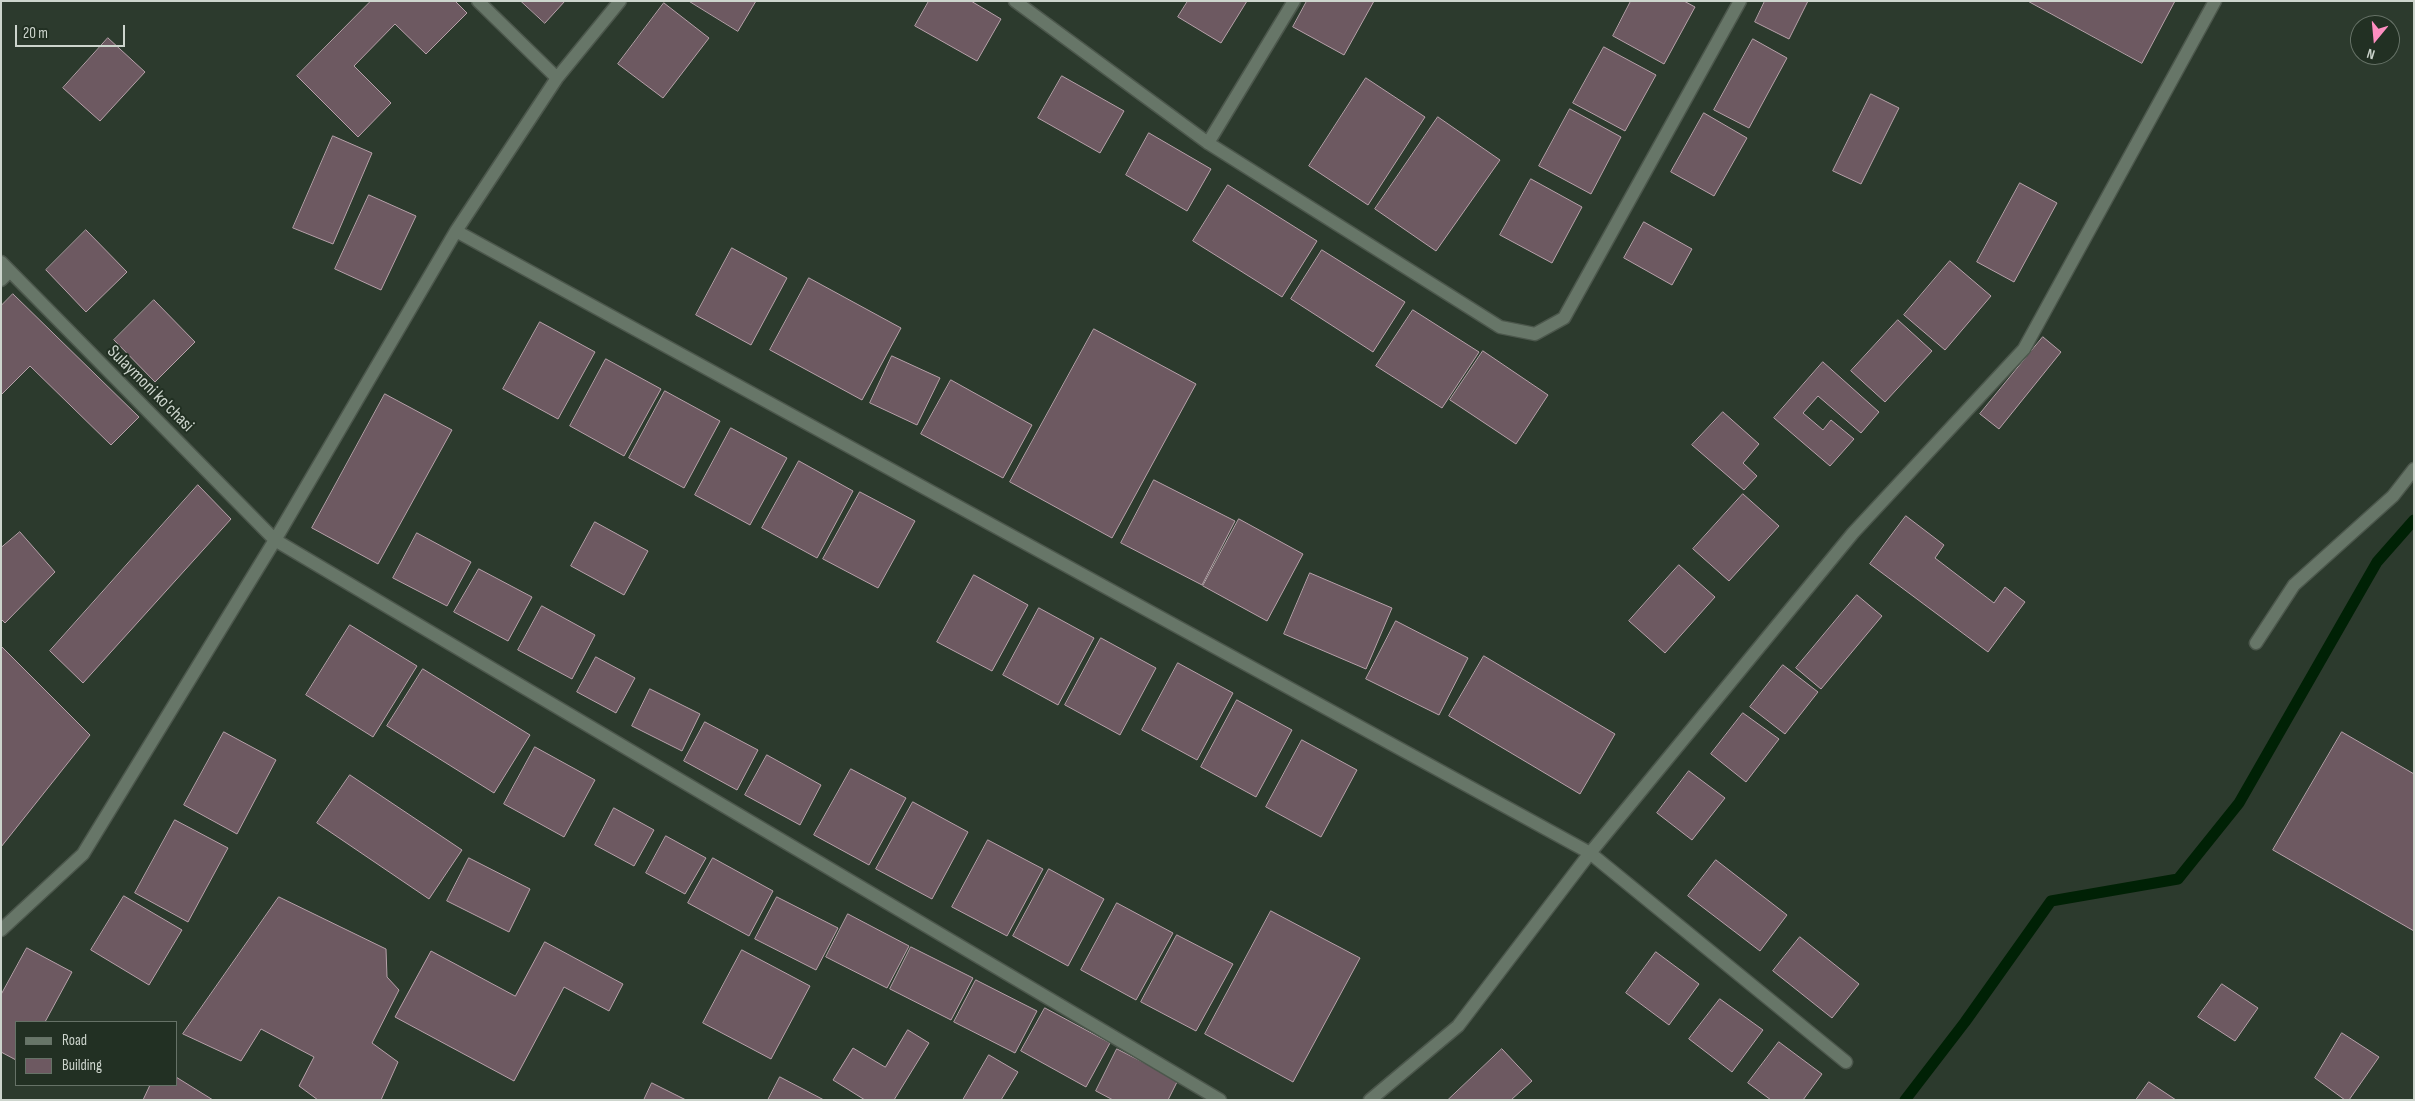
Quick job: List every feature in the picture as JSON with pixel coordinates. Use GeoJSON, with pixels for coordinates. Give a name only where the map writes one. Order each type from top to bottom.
{"type":"FeatureCollection","features":[{"type":"Feature","properties":{"kind":"street"},"geometry":{"type":"LineString","coordinates":[[478,1],[557,78]]}},
{"type":"Feature","properties":{"kind":"street"},"geometry":{"type":"LineString","coordinates":[[1,930],[83,854],[275,540],[456,231],[557,78],[620,1]]}},
{"type":"Feature","properties":{"kind":"street"},"geometry":{"type":"LineString","coordinates":[[1015,1],[1208,144],[1500,328],[1535,334],[1564,318],[1740,1]]}},
{"type":"Feature","properties":{"kind":"street"},"geometry":{"type":"LineString","coordinates":[[1208,144],[1294,1]]}},
{"type":"Feature","properties":{"kind":"street"},"geometry":{"type":"LineString","coordinates":[[1370,1100],[1458,1026],[1590,853],[1853,533],[2024,349],[2215,1]]}},
{"type":"Feature","properties":{"kind":"street"},"geometry":{"type":"LineString","coordinates":[[456,231],[1590,853],[1846,1062]]}},
{"type":"Feature","properties":{"kind":"street","name":"Sulaymoni ko'chasi"},"geometry":{"type":"LineString","coordinates":[[4,271],[275,540],[1220,1100]]}},
{"type":"Feature","properties":{"kind":"street"},"geometry":{"type":"LineString","coordinates":[[2256,643],[2294,585],[2393,496],[2414,469]]}},
{"type":"Feature","properties":{"kind":"building"},"geometry":{"type":"Polygon","coordinates":[[[371,1],[455,1],[467,13],[426,54],[395,24],[354,66],[391,103],[358,137],[297,76],[371,1]]]}},
{"type":"Feature","properties":{"kind":"building"},"geometry":{"type":"Polygon","coordinates":[[[521,1],[565,1],[545,23],[521,1]]]}},
{"type":"Feature","properties":{"kind":"building"},"geometry":{"type":"Polygon","coordinates":[[[689,1],[756,1],[738,31],[689,1]]]}},
{"type":"Feature","properties":{"kind":"building"},"geometry":{"type":"Polygon","coordinates":[[[929,1],[971,1],[1001,19],[977,61],[915,26],[929,1]]]}},
{"type":"Feature","properties":{"kind":"building"},"geometry":{"type":"Polygon","coordinates":[[[1188,1],[1247,1],[1221,43],[1178,17],[1188,1]]]}},
{"type":"Feature","properties":{"kind":"building"},"geometry":{"type":"Polygon","coordinates":[[[1307,1],[1374,1],[1344,55],[1293,27],[1307,1]]]}},
{"type":"Feature","properties":{"kind":"building"},"geometry":{"type":"Polygon","coordinates":[[[1631,1],[1684,1],[1695,7],[1664,64],[1613,36],[1631,1]]]}},
{"type":"Feature","properties":{"kind":"building"},"geometry":{"type":"Polygon","coordinates":[[[1765,1],[1808,1],[1789,39],[1755,22],[1765,1]]]}},
{"type":"Feature","properties":{"kind":"building"},"geometry":{"type":"Polygon","coordinates":[[[2028,1],[2175,1],[2142,63],[2028,1]]]}},
{"type":"Feature","properties":{"kind":"building"},"geometry":{"type":"Polygon","coordinates":[[[664,3],[709,38],[663,98],[618,64],[664,3]]]}},
{"type":"Feature","properties":{"kind":"building"},"geometry":{"type":"Polygon","coordinates":[[[108,38],[145,72],[100,121],[63,88],[108,38]]]}},
{"type":"Feature","properties":{"kind":"building"},"geometry":{"type":"Polygon","coordinates":[[[1753,39],[1787,58],[1749,128],[1714,110],[1753,39]]]}},
{"type":"Feature","properties":{"kind":"building"},"geometry":{"type":"Polygon","coordinates":[[[1604,47],[1656,75],[1625,131],[1573,103],[1604,47]]]}},
{"type":"Feature","properties":{"kind":"building"},"geometry":{"type":"Polygon","coordinates":[[[1062,76],[1124,111],[1100,153],[1038,118],[1062,76]]]}},
{"type":"Feature","properties":{"kind":"building"},"geometry":{"type":"Polygon","coordinates":[[[1366,78],[1425,117],[1368,205],[1309,166],[1366,78]]]}},
{"type":"Feature","properties":{"kind":"building"},"geometry":{"type":"Polygon","coordinates":[[[1871,94],[1899,108],[1861,184],[1833,171],[1871,94]]]}},
{"type":"Feature","properties":{"kind":"building"},"geometry":{"type":"Polygon","coordinates":[[[1570,109],[1621,137],[1591,194],[1539,166],[1570,109]]]}},
{"type":"Feature","properties":{"kind":"building"},"geometry":{"type":"Polygon","coordinates":[[[1704,113],[1747,138],[1714,196],[1671,172],[1704,113]]]}},
{"type":"Feature","properties":{"kind":"building"},"geometry":{"type":"Polygon","coordinates":[[[1438,117],[1500,160],[1436,251],[1375,209],[1438,117]]]}},
{"type":"Feature","properties":{"kind":"building"},"geometry":{"type":"Polygon","coordinates":[[[1149,133],[1211,169],[1187,211],[1126,175],[1149,133]]]}},
{"type":"Feature","properties":{"kind":"building"},"geometry":{"type":"Polygon","coordinates":[[[333,136],[372,153],[333,244],[293,228],[333,136]]]}},
{"type":"Feature","properties":{"kind":"building"},"geometry":{"type":"Polygon","coordinates":[[[1531,179],[1582,207],[1552,263],[1500,235],[1531,179]]]}},
{"type":"Feature","properties":{"kind":"building"},"geometry":{"type":"Polygon","coordinates":[[[2020,183],[2057,203],[2014,282],[1977,262],[2020,183]]]}},
{"type":"Feature","properties":{"kind":"building"},"geometry":{"type":"Polygon","coordinates":[[[1228,185],[1317,241],[1282,297],[1193,241],[1228,185]]]}},
{"type":"Feature","properties":{"kind":"building"},"geometry":{"type":"Polygon","coordinates":[[[369,195],[416,216],[381,290],[335,269],[369,195]]]}},
{"type":"Feature","properties":{"kind":"building"},"geometry":{"type":"Polygon","coordinates":[[[1644,222],[1692,249],[1672,285],[1624,258],[1644,222]]]}},
{"type":"Feature","properties":{"kind":"building"},"geometry":{"type":"Polygon","coordinates":[[[86,230],[127,272],[86,312],[46,270],[86,230]]]}},
{"type":"Feature","properties":{"kind":"building"},"geometry":{"type":"Polygon","coordinates":[[[732,248],[787,278],[751,345],[696,315],[732,248]]]}},
{"type":"Feature","properties":{"kind":"building"},"geometry":{"type":"Polygon","coordinates":[[[1322,250],[1405,302],[1373,352],[1291,299],[1322,250]]]}},
{"type":"Feature","properties":{"kind":"building"},"geometry":{"type":"Polygon","coordinates":[[[1950,261],[1991,296],[1945,350],[1904,315],[1950,261]]]}},
{"type":"Feature","properties":{"kind":"building"},"geometry":{"type":"Polygon","coordinates":[[[809,278],[901,328],[862,400],[770,350],[809,278]]]}},
{"type":"Feature","properties":{"kind":"building"},"geometry":{"type":"Polygon","coordinates":[[[13,294],[139,417],[111,445],[30,366],[1,395],[1,306],[13,294]]]}},
{"type":"Feature","properties":{"kind":"building"},"geometry":{"type":"Polygon","coordinates":[[[154,300],[195,342],[155,382],[114,340],[154,300]]]}},
{"type":"Feature","properties":{"kind":"building"},"geometry":{"type":"Polygon","coordinates":[[[1413,310],[1479,352],[1442,408],[1376,366],[1413,310]]]}},
{"type":"Feature","properties":{"kind":"building"},"geometry":{"type":"Polygon","coordinates":[[[1898,320],[1932,351],[1885,402],[1851,371],[1898,320]]]}},
{"type":"Feature","properties":{"kind":"building"},"geometry":{"type":"Polygon","coordinates":[[[540,322],[595,352],[558,419],[503,389],[540,322]]]}},
{"type":"Feature","properties":{"kind":"building"},"geometry":{"type":"Polygon","coordinates":[[[1094,329],[1196,384],[1112,538],[1010,482],[1094,329]]]}},
{"type":"Feature","properties":{"kind":"building"},"geometry":{"type":"Polygon","coordinates":[[[2043,337],[2061,352],[1999,429],[1980,414],[2043,337]]]}},
{"type":"Feature","properties":{"kind":"building"},"geometry":{"type":"Polygon","coordinates":[[[1483,351],[1548,395],[1516,444],[1450,400],[1483,351]]]}},
{"type":"Feature","properties":{"kind":"building"},"geometry":{"type":"Polygon","coordinates":[[[892,356],[940,378],[917,425],[870,403],[892,356]]]}},
{"type":"Feature","properties":{"kind":"building"},"geometry":{"type":"Polygon","coordinates":[[[606,359],[661,389],[624,456],[570,426],[606,359]]]}},
{"type":"Feature","properties":{"kind":"building"},"geometry":{"type":"Polygon","coordinates":[[[1823,362],[1879,412],[1861,433],[1818,396],[1803,413],[1823,430],[1831,420],[1854,439],[1830,466],[1774,418],[1823,362]]]}},
{"type":"Feature","properties":{"kind":"building"},"geometry":{"type":"Polygon","coordinates":[[[951,380],[1032,425],[1003,478],[921,434],[951,380]]]}},
{"type":"Feature","properties":{"kind":"building"},"geometry":{"type":"Polygon","coordinates":[[[665,391],[720,421],[684,488],[629,458],[665,391]]]}},
{"type":"Feature","properties":{"kind":"building"},"geometry":{"type":"Polygon","coordinates":[[[385,394],[452,430],[378,564],[312,528],[385,394]]]}},
{"type":"Feature","properties":{"kind":"building"},"geometry":{"type":"Polygon","coordinates":[[[1723,412],[1759,444],[1743,463],[1757,476],[1744,490],[1692,445],[1723,412]]]}},
{"type":"Feature","properties":{"kind":"building"},"geometry":{"type":"Polygon","coordinates":[[[731,428],[787,458],[750,525],[695,495],[731,428]]]}},
{"type":"Feature","properties":{"kind":"building"},"geometry":{"type":"Polygon","coordinates":[[[799,461],[853,491],[817,558],[762,528],[799,461]]]}},
{"type":"Feature","properties":{"kind":"building"},"geometry":{"type":"Polygon","coordinates":[[[1154,480],[1235,521],[1202,585],[1121,543],[1154,480]]]}},
{"type":"Feature","properties":{"kind":"building"},"geometry":{"type":"Polygon","coordinates":[[[198,485],[231,519],[83,683],[50,651],[198,485]]]}},
{"type":"Feature","properties":{"kind":"building"},"geometry":{"type":"Polygon","coordinates":[[[860,492],[915,521],[878,588],[823,559],[860,492]]]}},
{"type":"Feature","properties":{"kind":"building"},"geometry":{"type":"Polygon","coordinates":[[[1743,494],[1779,526],[1729,581],[1693,549],[1743,494]]]}},
{"type":"Feature","properties":{"kind":"building"},"geometry":{"type":"Polygon","coordinates":[[[1906,516],[1944,545],[1935,558],[1994,603],[2005,587],[2025,602],[1988,652],[1870,564],[1906,516]]]}},
{"type":"Feature","properties":{"kind":"building"},"geometry":{"type":"Polygon","coordinates":[[[1239,519],[1303,554],[1267,621],[1203,586],[1239,519]]]}},
{"type":"Feature","properties":{"kind":"building"},"geometry":{"type":"Polygon","coordinates":[[[595,522],[648,551],[624,595],[571,566],[595,522]]]}},
{"type":"Feature","properties":{"kind":"building"},"geometry":{"type":"Polygon","coordinates":[[[20,532],[55,572],[5,623],[1,619],[1,548],[20,532]]]}},
{"type":"Feature","properties":{"kind":"building"},"geometry":{"type":"Polygon","coordinates":[[[417,533],[471,562],[447,606],[393,578],[417,533]]]}},
{"type":"Feature","properties":{"kind":"building"},"geometry":{"type":"Polygon","coordinates":[[[1679,565],[1715,597],[1665,653],[1629,621],[1679,565]]]}},
{"type":"Feature","properties":{"kind":"building"},"geometry":{"type":"Polygon","coordinates":[[[479,569],[532,597],[508,641],[454,612],[479,569]]]}},
{"type":"Feature","properties":{"kind":"building"},"geometry":{"type":"Polygon","coordinates":[[[1310,573],[1392,608],[1366,669],[1284,634],[1310,573]]]}},
{"type":"Feature","properties":{"kind":"building"},"geometry":{"type":"Polygon","coordinates":[[[974,575],[1028,605],[992,671],[937,642],[974,575]]]}},
{"type":"Feature","properties":{"kind":"building"},"geometry":{"type":"Polygon","coordinates":[[[1857,595],[1882,616],[1821,689],[1796,668],[1857,595]]]}},
{"type":"Feature","properties":{"kind":"building"},"geometry":{"type":"Polygon","coordinates":[[[542,606],[595,635],[572,679],[518,650],[542,606]]]}},
{"type":"Feature","properties":{"kind":"building"},"geometry":{"type":"Polygon","coordinates":[[[1039,608],[1094,638],[1058,705],[1003,675],[1039,608]]]}},
{"type":"Feature","properties":{"kind":"building"},"geometry":{"type":"Polygon","coordinates":[[[1396,621],[1468,658],[1439,715],[1366,679],[1396,621]]]}},
{"type":"Feature","properties":{"kind":"building"},"geometry":{"type":"Polygon","coordinates":[[[350,625],[417,666],[373,737],[306,695],[350,625]]]}},
{"type":"Feature","properties":{"kind":"building"},"geometry":{"type":"Polygon","coordinates":[[[1101,638],[1156,668],[1120,735],[1065,705],[1101,638]]]}},
{"type":"Feature","properties":{"kind":"building"},"geometry":{"type":"Polygon","coordinates":[[[1,646],[90,735],[1,847],[1,646]]]}},
{"type":"Feature","properties":{"kind":"building"},"geometry":{"type":"Polygon","coordinates":[[[1484,656],[1615,734],[1580,794],[1449,716],[1484,656]]]}},
{"type":"Feature","properties":{"kind":"building"},"geometry":{"type":"Polygon","coordinates":[[[596,657],[635,678],[616,713],[577,692],[596,657]]]}},
{"type":"Feature","properties":{"kind":"building"},"geometry":{"type":"Polygon","coordinates":[[[1178,663],[1233,693],[1197,760],[1142,730],[1178,663]]]}},
{"type":"Feature","properties":{"kind":"building"},"geometry":{"type":"Polygon","coordinates":[[[1783,665],[1818,692],[1785,734],[1750,707],[1783,665]]]}},
{"type":"Feature","properties":{"kind":"building"},"geometry":{"type":"Polygon","coordinates":[[[423,669],[530,735],[494,793],[387,726],[423,669]]]}},
{"type":"Feature","properties":{"kind":"building"},"geometry":{"type":"Polygon","coordinates":[[[650,689],[700,714],[682,751],[632,726],[650,689]]]}},
{"type":"Feature","properties":{"kind":"building"},"geometry":{"type":"Polygon","coordinates":[[[1237,700],[1292,730],[1256,797],[1201,767],[1237,700]]]}},
{"type":"Feature","properties":{"kind":"building"},"geometry":{"type":"Polygon","coordinates":[[[1743,713],[1779,739],[1746,782],[1711,754],[1743,713]]]}},
{"type":"Feature","properties":{"kind":"building"},"geometry":{"type":"Polygon","coordinates":[[[705,722],[758,750],[737,790],[684,761],[705,722]]]}},
{"type":"Feature","properties":{"kind":"building"},"geometry":{"type":"Polygon","coordinates":[[[224,732],[276,760],[237,834],[184,805],[224,732]]]}},
{"type":"Feature","properties":{"kind":"building"},"geometry":{"type":"Polygon","coordinates":[[[2342,732],[2414,774],[2414,931],[2273,850],[2342,732]]]}},
{"type":"Feature","properties":{"kind":"building"},"geometry":{"type":"Polygon","coordinates":[[[1302,740],[1357,770],[1321,837],[1266,807],[1302,740]]]}},
{"type":"Feature","properties":{"kind":"building"},"geometry":{"type":"Polygon","coordinates":[[[535,747],[595,780],[564,837],[504,804],[535,747]]]}},
{"type":"Feature","properties":{"kind":"building"},"geometry":{"type":"Polygon","coordinates":[[[767,755],[821,785],[800,825],[745,795],[767,755]]]}},
{"type":"Feature","properties":{"kind":"building"},"geometry":{"type":"Polygon","coordinates":[[[851,769],[906,798],[869,865],[814,835],[851,769]]]}},
{"type":"Feature","properties":{"kind":"building"},"geometry":{"type":"Polygon","coordinates":[[[1689,771],[1725,798],[1692,840],[1657,813],[1689,771]]]}},
{"type":"Feature","properties":{"kind":"building"},"geometry":{"type":"Polygon","coordinates":[[[350,775],[462,850],[429,899],[317,823],[350,775]]]}},
{"type":"Feature","properties":{"kind":"building"},"geometry":{"type":"Polygon","coordinates":[[[913,802],[968,832],[932,899],[876,869],[913,802]]]}},
{"type":"Feature","properties":{"kind":"building"},"geometry":{"type":"Polygon","coordinates":[[[614,808],[654,830],[634,866],[595,845],[614,808]]]}},
{"type":"Feature","properties":{"kind":"building"},"geometry":{"type":"Polygon","coordinates":[[[175,820],[228,848],[188,922],[135,893],[175,820]]]}},
{"type":"Feature","properties":{"kind":"building"},"geometry":{"type":"Polygon","coordinates":[[[666,836],[706,858],[685,894],[646,873],[666,836]]]}},
{"type":"Feature","properties":{"kind":"building"},"geometry":{"type":"Polygon","coordinates":[[[988,840],[1043,869],[1007,936],[952,907],[988,840]]]}},
{"type":"Feature","properties":{"kind":"building"},"geometry":{"type":"Polygon","coordinates":[[[469,858],[530,889],[509,932],[447,901],[469,858]]]}},
{"type":"Feature","properties":{"kind":"building"},"geometry":{"type":"Polygon","coordinates":[[[713,858],[773,891],[749,936],[688,903],[713,858]]]}},
{"type":"Feature","properties":{"kind":"building"},"geometry":{"type":"Polygon","coordinates":[[[1716,860],[1787,915],[1760,951],[1688,896],[1716,860]]]}},
{"type":"Feature","properties":{"kind":"building"},"geometry":{"type":"Polygon","coordinates":[[[1049,869],[1104,899],[1068,966],[1013,936],[1049,869]]]}},
{"type":"Feature","properties":{"kind":"building"},"geometry":{"type":"Polygon","coordinates":[[[124,896],[182,930],[149,985],[91,950],[124,896]]]}},
{"type":"Feature","properties":{"kind":"building"},"geometry":{"type":"Polygon","coordinates":[[[279,897],[386,949],[387,977],[399,990],[372,1043],[398,1062],[381,1100],[318,1100],[299,1086],[314,1057],[261,1029],[241,1061],[183,1034],[279,897]]]}},
{"type":"Feature","properties":{"kind":"building"},"geometry":{"type":"Polygon","coordinates":[[[777,897],[838,928],[816,970],[755,939],[777,897]]]}},
{"type":"Feature","properties":{"kind":"building"},"geometry":{"type":"Polygon","coordinates":[[[1117,903],[1173,933],[1136,1000],[1081,970],[1117,903]]]}},
{"type":"Feature","properties":{"kind":"building"},"geometry":{"type":"Polygon","coordinates":[[[1271,911],[1360,958],[1293,1082],[1205,1034],[1271,911]]]}},
{"type":"Feature","properties":{"kind":"building"},"geometry":{"type":"Polygon","coordinates":[[[848,914],[909,946],[887,988],[826,957],[848,914]]]}},
{"type":"Feature","properties":{"kind":"building"},"geometry":{"type":"Polygon","coordinates":[[[1177,935],[1233,964],[1196,1031],[1141,1002],[1177,935]]]}},
{"type":"Feature","properties":{"kind":"building"},"geometry":{"type":"Polygon","coordinates":[[[1800,937],[1859,984],[1832,1018],[1773,971],[1800,937]]]}},
{"type":"Feature","properties":{"kind":"building"},"geometry":{"type":"Polygon","coordinates":[[[545,942],[623,984],[609,1011],[564,987],[514,1081],[395,1017],[431,951],[515,996],[545,942]]]}},
{"type":"Feature","properties":{"kind":"building"},"geometry":{"type":"Polygon","coordinates":[[[911,947],[973,978],[951,1020],[890,989],[911,947]]]}},
{"type":"Feature","properties":{"kind":"building"},"geometry":{"type":"Polygon","coordinates":[[[27,948],[72,972],[46,1021],[15,1021],[15,1059],[1,1052],[1,995],[27,948]]]}},
{"type":"Feature","properties":{"kind":"building"},"geometry":{"type":"Polygon","coordinates":[[[742,950],[810,986],[771,1059],[703,1023],[742,950]]]}},
{"type":"Feature","properties":{"kind":"building"},"geometry":{"type":"Polygon","coordinates":[[[1656,952],[1699,984],[1669,1025],[1626,993],[1656,952]]]}},
{"type":"Feature","properties":{"kind":"building"},"geometry":{"type":"Polygon","coordinates":[[[976,980],[1037,1011],[1015,1053],[954,1022],[976,980]]]}},
{"type":"Feature","properties":{"kind":"building"},"geometry":{"type":"Polygon","coordinates":[[[2222,984],[2258,1008],[2235,1041],[2198,1017],[2222,984]]]}},
{"type":"Feature","properties":{"kind":"building"},"geometry":{"type":"Polygon","coordinates":[[[1720,999],[1763,1030],[1732,1072],[1689,1039],[1720,999]]]}},
{"type":"Feature","properties":{"kind":"building"},"geometry":{"type":"Polygon","coordinates":[[[1045,1008],[1110,1043],[1086,1087],[1021,1051],[1045,1008]]]}},
{"type":"Feature","properties":{"kind":"building"},"geometry":{"type":"Polygon","coordinates":[[[908,1030],[929,1043],[894,1100],[865,1100],[833,1080],[853,1048],[885,1067],[908,1030]]]}},
{"type":"Feature","properties":{"kind":"building"},"geometry":{"type":"Polygon","coordinates":[[[2342,1033],[2379,1057],[2349,1100],[2345,1100],[2315,1078],[2342,1033]]]}},
{"type":"Feature","properties":{"kind":"building"},"geometry":{"type":"Polygon","coordinates":[[[1779,1042],[1822,1074],[1803,1100],[1771,1100],[1748,1083],[1779,1042]]]}},
{"type":"Feature","properties":{"kind":"building"},"geometry":{"type":"Polygon","coordinates":[[[1117,1049],[1178,1080],[1168,1100],[1113,1100],[1096,1091],[1117,1049]]]}},
{"type":"Feature","properties":{"kind":"building"},"geometry":{"type":"Polygon","coordinates":[[[1502,1049],[1532,1081],[1511,1100],[1448,1100],[1502,1049]]]}},
{"type":"Feature","properties":{"kind":"building"},"geometry":{"type":"Polygon","coordinates":[[[989,1055],[1018,1072],[1001,1100],[963,1100],[989,1055]]]}},
{"type":"Feature","properties":{"kind":"building"},"geometry":{"type":"Polygon","coordinates":[[[780,1077],[824,1100],[768,1100],[780,1077]]]}},
{"type":"Feature","properties":{"kind":"building"},"geometry":{"type":"Polygon","coordinates":[[[178,1078],[213,1100],[143,1100],[150,1086],[178,1086],[178,1078]]]}},
{"type":"Feature","properties":{"kind":"building"},"geometry":{"type":"Polygon","coordinates":[[[2149,1082],[2176,1100],[2136,1100],[2149,1082]]]}},
{"type":"Feature","properties":{"kind":"building"},"geometry":{"type":"Polygon","coordinates":[[[652,1083],[686,1100],[644,1100],[652,1083]]]}},
{"type":"Feature","properties":{"kind":"waterway"},"geometry":{"type":"LineString","coordinates":[[1905,1100],[1965,1022],[2051,901],[2178,879],[2239,803],[2377,562],[2414,520]]}}]}
